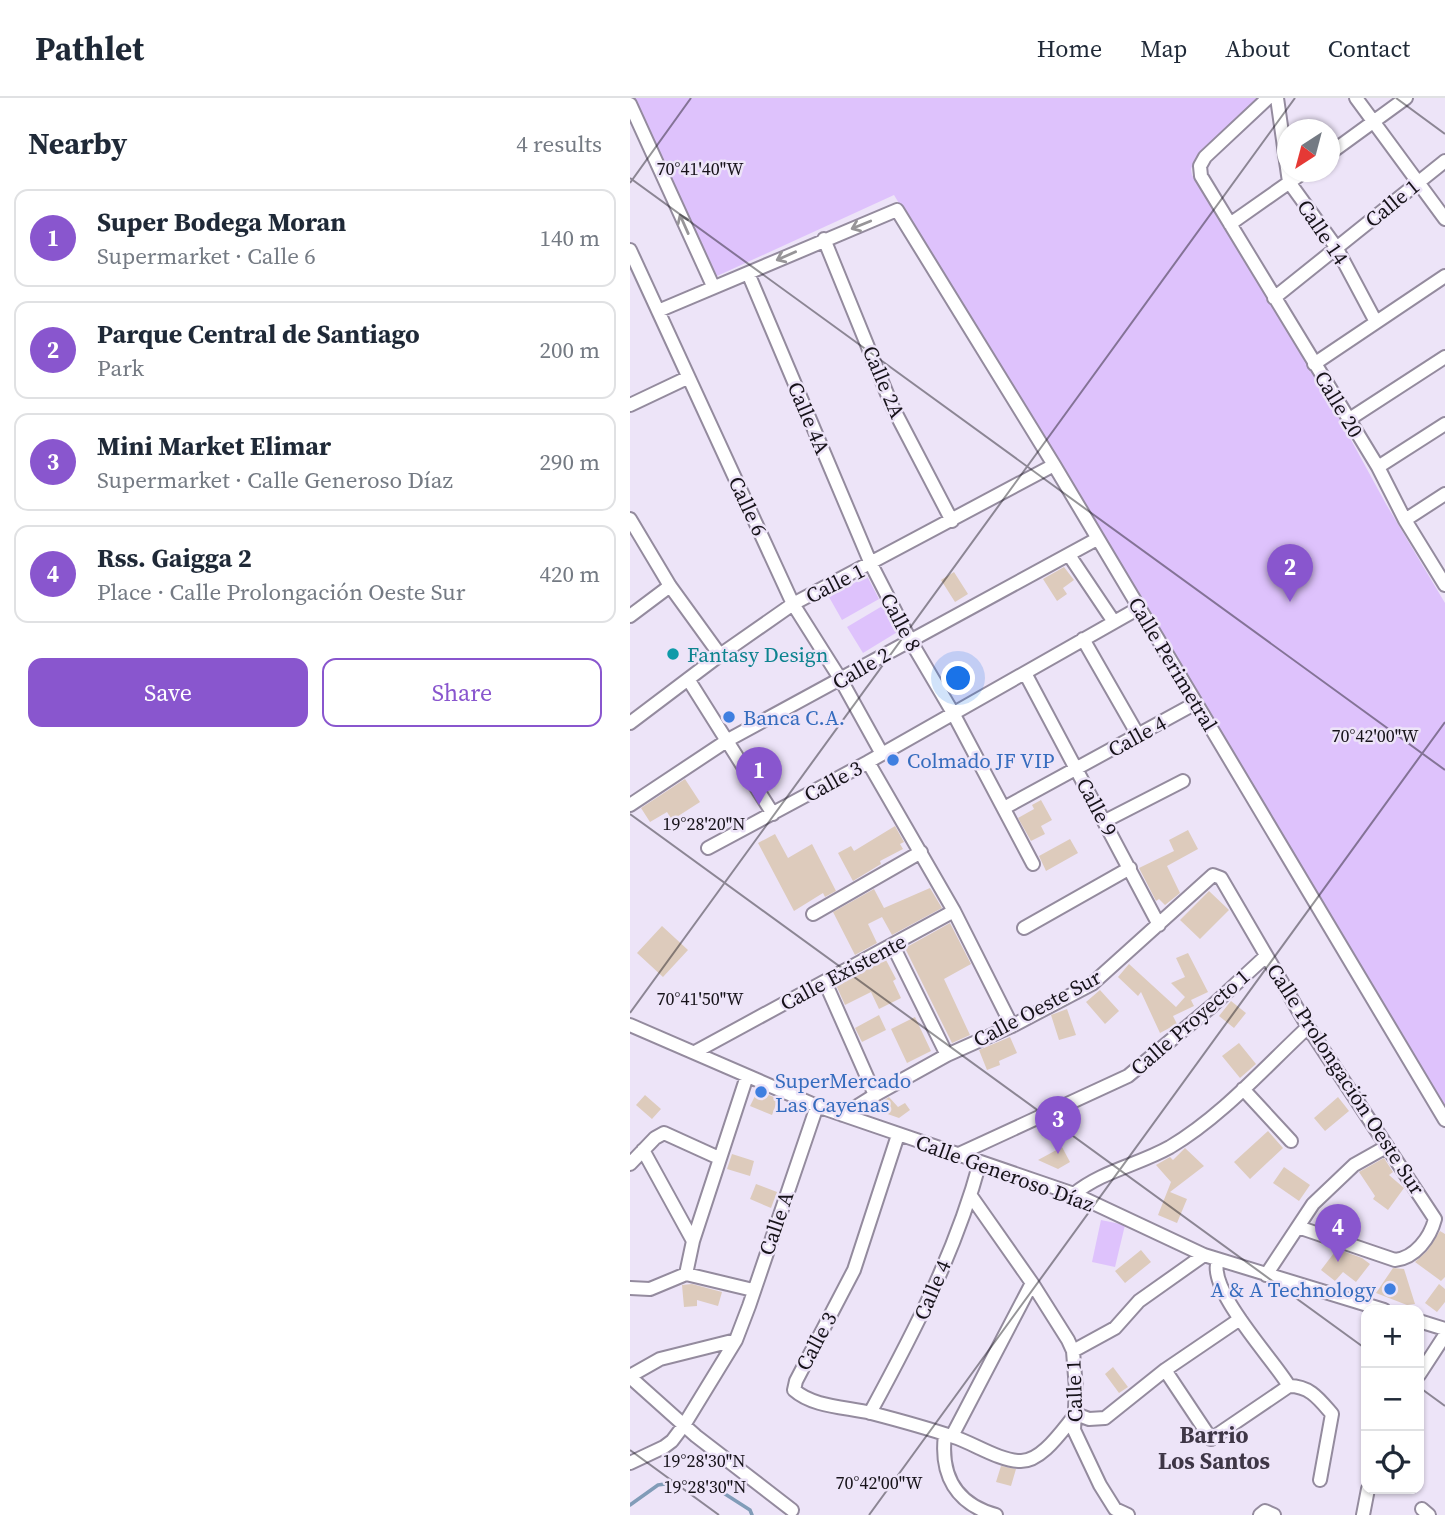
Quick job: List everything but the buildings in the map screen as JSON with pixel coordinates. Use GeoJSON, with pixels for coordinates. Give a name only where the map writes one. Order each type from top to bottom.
{"type":"FeatureCollection","features":[{"type":"Feature","properties":{"kind":"street","name":"Calle 20"},"geometry":{"type":"LineString","coordinates":[[1268,98],[1205,157],[1200,166],[1200,176],[1378,467],[1405,520],[1445,583]]}},
{"type":"Feature","properties":{"kind":"street","name":"Calle 14"},"geometry":{"type":"LineString","coordinates":[[1277,98],[1280,119]]}},
{"type":"Feature","properties":{"kind":"street"},"geometry":{"type":"LineString","coordinates":[[1356,98],[1445,219]]}},
{"type":"Feature","properties":{"kind":"street"},"geometry":{"type":"LineString","coordinates":[[1340,147],[1406,98]]}},
{"type":"Feature","properties":{"kind":"street"},"geometry":{"type":"LineString","coordinates":[[630,104],[713,286]]}},
{"type":"Feature","properties":{"kind":"street","name":"Calle 1"},"geometry":{"type":"LineString","coordinates":[[1274,298],[1445,161]]}},
{"type":"Feature","properties":{"kind":"street","name":"Calle 14"},"geometry":{"type":"LineString","coordinates":[[1289,182],[1336,247],[1376,321]]}},
{"type":"Feature","properties":{"kind":"street"},"geometry":{"type":"LineString","coordinates":[[1230,224],[1289,182]]}},
{"type":"Feature","properties":{"kind":"street","name":"Calle Perimetral"},"geometry":{"type":"LineString","coordinates":[[824,239],[897,210],[1054,465],[1445,1121]]}},
{"type":"Feature","properties":{"kind":"street"},"geometry":{"type":"LineString","coordinates":[[658,311],[824,239]]}},
{"type":"Feature","properties":{"kind":"street","name":"Calle 2A"},"geometry":{"type":"LineString","coordinates":[[824,239],[892,406],[951,522]]}},
{"type":"Feature","properties":{"kind":"street","name":"Calle 6"},"geometry":{"type":"LineString","coordinates":[[630,250],[793,604],[841,680],[882,754]]}},
{"type":"Feature","properties":{"kind":"street","name":"Calle 4A"},"geometry":{"type":"LineString","coordinates":[[748,272],[871,564]]}},
{"type":"Feature","properties":{"kind":"street"},"geometry":{"type":"LineString","coordinates":[[1314,364],[1445,276]]}},
{"type":"Feature","properties":{"kind":"street"},"geometry":{"type":"LineString","coordinates":[[1348,420],[1445,356]]}},
{"type":"Feature","properties":{"kind":"street"},"geometry":{"type":"LineString","coordinates":[[630,405],[687,378]]}},
{"type":"Feature","properties":{"kind":"street"},"geometry":{"type":"LineString","coordinates":[[1378,467],[1445,424]]}},
{"type":"Feature","properties":{"kind":"street","name":"Calle 1"},"geometry":{"type":"LineString","coordinates":[[630,723],[793,604],[1054,465]]}},
{"type":"Feature","properties":{"kind":"street"},"geometry":{"type":"LineString","coordinates":[[1405,520],[1445,495]]}},
{"type":"Feature","properties":{"kind":"street"},"geometry":{"type":"LineString","coordinates":[[630,519],[670,586],[720,655]]}},
{"type":"Feature","properties":{"kind":"street","name":"Calle 2"},"geometry":{"type":"LineString","coordinates":[[630,805],[728,740],[1097,539]]}},
{"type":"Feature","properties":{"kind":"street"},"geometry":{"type":"LineString","coordinates":[[1069,555],[1114,622]]}},
{"type":"Feature","properties":{"kind":"street","name":"Calle 8"},"geometry":{"type":"LineString","coordinates":[[871,564],[909,640],[953,713],[1032,864]]}},
{"type":"Feature","properties":{"kind":"street"},"geometry":{"type":"LineString","coordinates":[[630,616],[670,586]]}},
{"type":"Feature","properties":{"kind":"street","name":"Calle 3"},"geometry":{"type":"LineString","coordinates":[[708,848],[868,762],[1139,608]]}},
{"type":"Feature","properties":{"kind":"street"},"geometry":{"type":"LineString","coordinates":[[1083,639],[1138,735]]}},
{"type":"Feature","properties":{"kind":"street","name":"Calle 9"},"geometry":{"type":"LineString","coordinates":[[1025,673],[1159,925]]}},
{"type":"Feature","properties":{"kind":"street"},"geometry":{"type":"LineString","coordinates":[[688,679],[773,814]]}},
{"type":"Feature","properties":{"kind":"street","name":"Calle 4"},"geometry":{"type":"LineString","coordinates":[[1004,808],[1196,703]]}},
{"type":"Feature","properties":{"kind":"street"},"geometry":{"type":"LineString","coordinates":[[868,762],[954,911],[1012,1026]]}},
{"type":"Feature","properties":{"kind":"street"},"geometry":{"type":"LineString","coordinates":[[1105,821],[1183,781]]}},
{"type":"Feature","properties":{"kind":"street"},"geometry":{"type":"LineString","coordinates":[[813,914],[921,852]]}},
{"type":"Feature","properties":{"kind":"street"},"geometry":{"type":"LineString","coordinates":[[1024,928],[1130,868]]}},
{"type":"Feature","properties":{"kind":"street","name":"Calle Oeste Sur"},"geometry":{"type":"LineString","coordinates":[[843,1115],[947,1055],[1012,1026],[1092,984],[1213,876]]}},
{"type":"Feature","properties":{"kind":"street","name":"Calle Prolongación Oeste Sur"},"geometry":{"type":"LineString","coordinates":[[1213,876],[1221,878],[1308,1027],[1435,1219],[1433,1227],[1413,1255],[1395,1260],[1298,1227]]}},
{"type":"Feature","properties":{"kind":"street","name":"Calle Existente"},"geometry":{"type":"LineString","coordinates":[[695,1052],[954,911]]}},
{"type":"Feature","properties":{"kind":"street"},"geometry":{"type":"LineString","coordinates":[[893,946],[947,1055]]}},
{"type":"Feature","properties":{"kind":"street","name":"Calle Proyecto 1"},"geometry":{"type":"LineString","coordinates":[[959,1154],[1128,1076],[1212,1006],[1266,956]]}},
{"type":"Feature","properties":{"kind":"street"},"geometry":{"type":"LineString","coordinates":[[825,982],[875,1095]]}},
{"type":"Feature","properties":{"kind":"street","name":"Calle Generoso Díaz"},"geometry":{"type":"LineString","coordinates":[[630,1025],[817,1106],[1074,1194],[1204,1255],[1367,1305]]}},
{"type":"Feature","properties":{"kind":"street"},"geometry":{"type":"LineString","coordinates":[[1074,1194],[1100,1176],[1125,1168],[1171,1146],[1243,1089],[1308,1027]]}},
{"type":"Feature","properties":{"kind":"street"},"geometry":{"type":"LineString","coordinates":[[686,1273],[719,1157],[747,1076]]}},
{"type":"Feature","properties":{"kind":"street"},"geometry":{"type":"LineString","coordinates":[[1243,1089],[1291,1141]]}},
{"type":"Feature","properties":{"kind":"street","name":"Calle A"},"geometry":{"type":"LineString","coordinates":[[630,1463],[666,1446],[684,1425],[736,1340],[817,1106]]}},
{"type":"Feature","properties":{"kind":"street"},"geometry":{"type":"LineString","coordinates":[[630,1164],[655,1138],[664,1133],[719,1157]]}},
{"type":"Feature","properties":{"kind":"street","name":"Calle 3"},"geometry":{"type":"LineString","coordinates":[[870,1413],[803,1399],[794,1390],[796,1381],[854,1270],[898,1135]]}},
{"type":"Feature","properties":{"kind":"street"},"geometry":{"type":"LineString","coordinates":[[1266,1275],[1313,1204],[1330,1186],[1354,1165],[1387,1147]]}},
{"type":"Feature","properties":{"kind":"street"},"geometry":{"type":"LineString","coordinates":[[643,1150],[693,1241]]}},
{"type":"Feature","properties":{"kind":"street","name":"Calle 4"},"geometry":{"type":"LineString","coordinates":[[870,1413],[924,1312],[971,1196],[980,1162]]}},
{"type":"Feature","properties":{"kind":"street","name":"Calle 1"},"geometry":{"type":"LineString","coordinates":[[971,1196],[1032,1283],[1073,1352],[1076,1414],[1074,1430],[1111,1512],[1128,1515]]}},
{"type":"Feature","properties":{"kind":"street"},"geometry":{"type":"LineString","coordinates":[[1073,1352],[1115,1328],[1139,1301],[1204,1255]]}},
{"type":"Feature","properties":{"kind":"street"},"geometry":{"type":"LineString","coordinates":[[1218,1260],[1215,1272],[1226,1296],[1289,1386]]}},
{"type":"Feature","properties":{"kind":"street"},"geometry":{"type":"LineString","coordinates":[[630,1288],[650,1289],[686,1273],[753,1290]]}},
{"type":"Feature","properties":{"kind":"street"},"geometry":{"type":"LineString","coordinates":[[996,1515],[971,1505],[960,1497],[948,1475],[942,1454],[948,1435],[1032,1283]]}},
{"type":"Feature","properties":{"kind":"street"},"geometry":{"type":"LineString","coordinates":[[870,1413],[948,1435],[1020,1462],[1033,1458],[1044,1449],[1076,1414],[1089,1419],[1105,1418],[1165,1370],[1240,1319]]}},
{"type":"Feature","properties":{"kind":"street"},"geometry":{"type":"LineString","coordinates":[[1424,1323],[1445,1329]]}},
{"type":"Feature","properties":{"kind":"street"},"geometry":{"type":"LineString","coordinates":[[1424,1368],[1445,1335]]}},
{"type":"Feature","properties":{"kind":"street"},"geometry":{"type":"LineString","coordinates":[[736,1340],[660,1359],[630,1377],[684,1425],[792,1510]]}},
{"type":"Feature","properties":{"kind":"street"},"geometry":{"type":"LineString","coordinates":[[1165,1370],[1211,1439],[1289,1386]]}},
{"type":"Feature","properties":{"kind":"street"},"geometry":{"type":"LineString","coordinates":[[1289,1386],[1302,1386],[1332,1414],[1320,1480]]}},
{"type":"Feature","properties":{"kind":"street"},"geometry":{"type":"LineString","coordinates":[[1363,1515],[1367,1494]]}},
{"type":"Feature","properties":{"kind":"street"},"geometry":{"type":"LineString","coordinates":[[1260,1515],[1265,1511],[1274,1515]]}},
{"type":"Feature","properties":{"kind":"shaded area"},"geometry":{"type":"Polygon","coordinates":[[[634,98],[1261,98],[1196,157],[1191,169],[1192,175],[1296,339],[1386,504],[1445,603],[1445,1110],[894,195],[717,276],[634,98]]]}},
{"type":"Feature","properties":{"kind":"shaded area"},"geometry":{"type":"Polygon","coordinates":[[[867,576],[879,599],[842,620],[829,597],[867,576]]]}},
{"type":"Feature","properties":{"kind":"shaded area"},"geometry":{"type":"Polygon","coordinates":[[[884,605],[899,631],[863,653],[847,627],[884,605]]]}},
{"type":"Feature","properties":{"kind":"shaded area"},"geometry":{"type":"Polygon","coordinates":[[[1101,1220],[1125,1225],[1115,1267],[1092,1262],[1101,1220]]]}},
{"type":"Feature","properties":{"kind":"waterway"},"geometry":{"type":"LineString","coordinates":[[630,1505],[658,1485],[685,1481],[711,1485],[750,1510],[752,1515]]}},
{"type":"Feature","properties":{"kind":"place","name":"Parque Central de Santiago"},"geometry":{"type":"Point","coordinates":[1290,602]}},
{"type":"Feature","properties":{"kind":"place","name":"Fantasy Design"},"geometry":{"type":"Point","coordinates":[673,654]}},
{"type":"Feature","properties":{"kind":"place","name":"Banca C.A."},"geometry":{"type":"Point","coordinates":[729,717]}},
{"type":"Feature","properties":{"kind":"place","name":"Colmado JF VIP"},"geometry":{"type":"Point","coordinates":[893,760]}},
{"type":"Feature","properties":{"kind":"place","name":"Super Bodega Moran"},"geometry":{"type":"Point","coordinates":[759,805]}},
{"type":"Feature","properties":{"kind":"place","name":"SuperMercado Las Cayenas"},"geometry":{"type":"Point","coordinates":[761,1092]}},
{"type":"Feature","properties":{"kind":"place","name":"Mini Market Elimar"},"geometry":{"type":"Point","coordinates":[1058,1154]}},
{"type":"Feature","properties":{"kind":"place","name":"Rss. Gaigga 2"},"geometry":{"type":"Point","coordinates":[1338,1262]}},
{"type":"Feature","properties":{"kind":"place","name":"A & A Technology"},"geometry":{"type":"Point","coordinates":[1390,1289]}},
{"type":"Feature","properties":{"kind":"district","name":"Barrio Los Santos"},"geometry":{"type":"Point","coordinates":[1214,1448]}}]}
